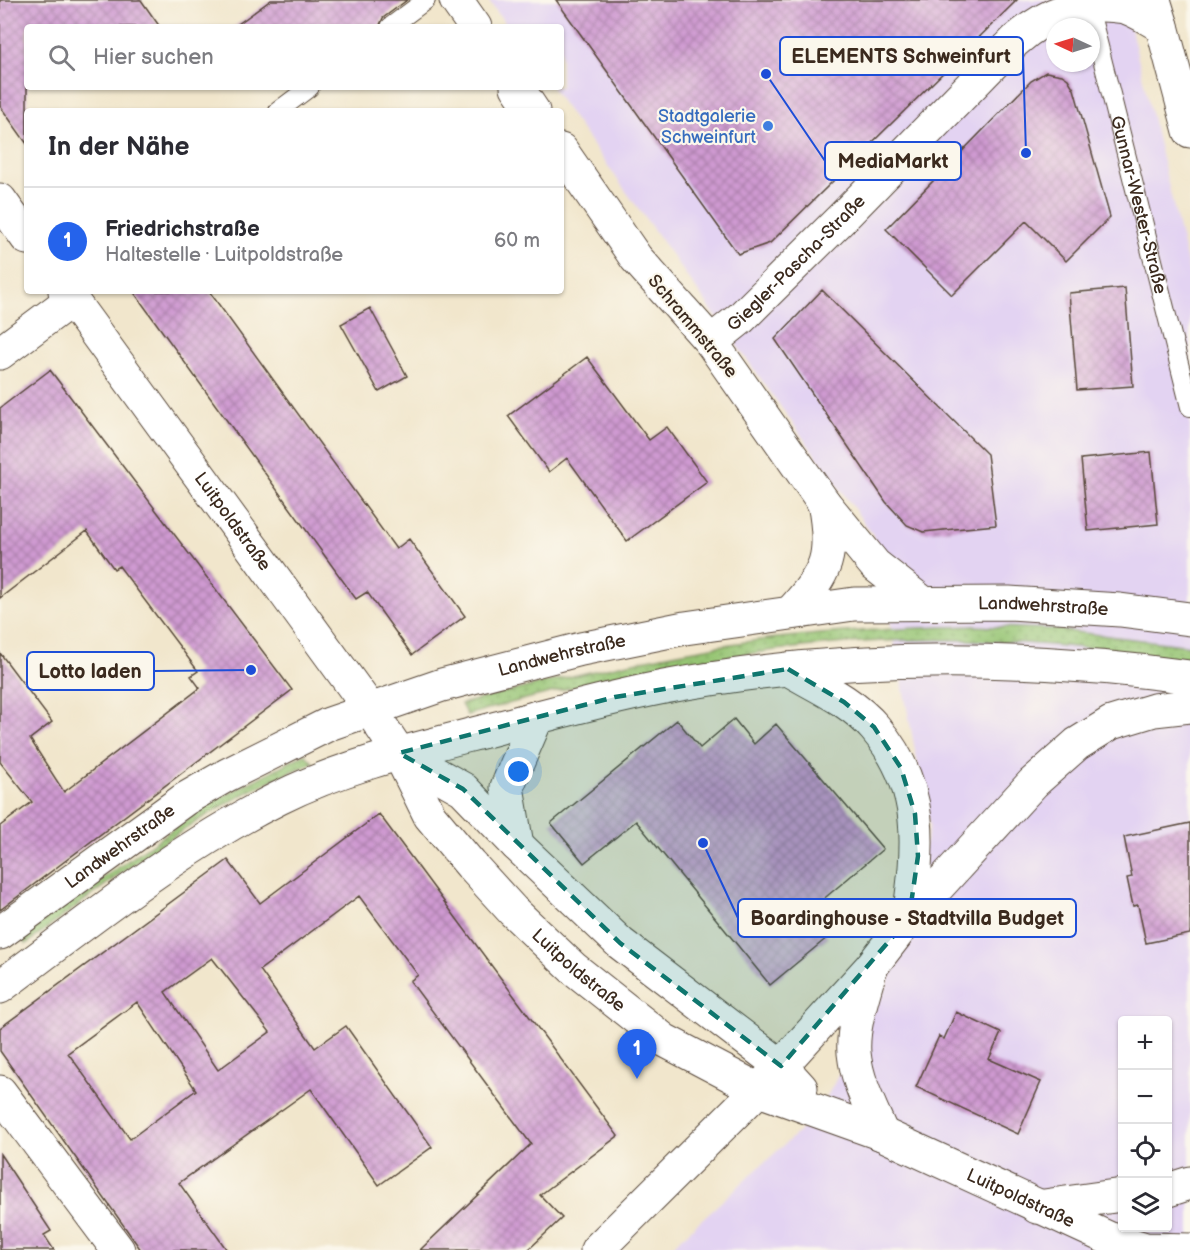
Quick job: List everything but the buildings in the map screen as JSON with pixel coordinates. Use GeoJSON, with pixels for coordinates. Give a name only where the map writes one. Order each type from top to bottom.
{"type":"FeatureCollection","features":[{"type":"Feature","properties":{"kind":"street"},"geometry":{"type":"LineString","coordinates":[[456,0],[473,24]]}},
{"type":"Feature","properties":{"kind":"street"},"geometry":{"type":"LineString","coordinates":[[1070,4],[1125,7],[1158,13],[1190,131]]}},
{"type":"Feature","properties":{"kind":"street","name":"Giegler-Pascha-Straße"},"geometry":{"type":"LineString","coordinates":[[711,342],[741,318],[1016,41],[1040,19],[1070,4]]}},
{"type":"Feature","properties":{"kind":"street"},"geometry":{"type":"LineString","coordinates":[[519,90],[531,108]]}},
{"type":"Feature","properties":{"kind":"street","name":"Schrammstraße"},"geometry":{"type":"LineString","coordinates":[[564,154],[636,258],[711,342],[824,503],[875,565],[922,602]]}},
{"type":"Feature","properties":{"kind":"street"},"geometry":{"type":"LineString","coordinates":[[0,200],[24,234]]}},
{"type":"Feature","properties":{"kind":"street"},"geometry":{"type":"LineString","coordinates":[[0,353],[68,296]]}},
{"type":"Feature","properties":{"kind":"street","name":"Luitpoldstraße"},"geometry":{"type":"LineString","coordinates":[[68,296],[369,708],[399,753],[430,816],[506,903],[564,960],[664,1040],[759,1090],[882,1134],[1108,1239],[1146,1249],[1190,1250]]}},
{"type":"Feature","properties":{"kind":"street","name":"Schrammstraße"},"geometry":{"type":"LineString","coordinates":[[792,611],[811,591],[824,567],[831,537],[824,503]]}},
{"type":"Feature","properties":{"kind":"street","name":"Landwehrstraße"},"geometry":{"type":"LineString","coordinates":[[0,933],[185,799],[271,752],[329,724],[369,708],[442,685],[581,649],[685,628],[854,604],[1020,603],[1120,610],[1190,619]]}},
{"type":"Feature","properties":{"kind":"street"},"geometry":{"type":"LineString","coordinates":[[0,987],[178,856],[280,797],[399,753],[537,717],[666,687],[788,669],[888,661],[1104,666],[1190,677]]}},
{"type":"Feature","properties":{"kind":"street"},"geometry":{"type":"LineString","coordinates":[[788,669],[844,702],[874,727],[901,768],[915,814],[918,856],[909,918]]}},
{"type":"Feature","properties":{"kind":"street"},"geometry":{"type":"LineString","coordinates":[[597,1250],[759,1090],[871,966],[909,918],[1033,783],[1077,744],[1111,723],[1154,710],[1190,706]]}},
{"type":"Feature","properties":{"kind":"street"},"geometry":{"type":"LineString","coordinates":[[517,845],[507,787],[537,717]]}},
{"type":"Feature","properties":{"kind":"street","name":"Luitpoldstraße"},"geometry":{"type":"LineString","coordinates":[[399,753],[463,789],[517,845],[620,943],[781,1066],[823,1111]]}},
{"type":"Feature","properties":{"kind":"street"},"geometry":{"type":"LineString","coordinates":[[871,966],[858,1016],[854,1051],[862,1088],[882,1134]]}},
{"type":"Feature","properties":{"kind":"street"},"geometry":{"type":"LineString","coordinates":[[0,1092],[118,1250]]}},
{"type":"Feature","properties":{"kind":"street"},"geometry":{"type":"LineString","coordinates":[[1172,1188],[1190,1183]]}},
{"type":"Feature","properties":{"kind":"street"},"geometry":{"type":"LineString","coordinates":[[1037,1207],[1118,1196]]}},
{"type":"Feature","properties":{"kind":"lane"},"geometry":{"type":"LineString","coordinates":[[394,24],[426,0]]}},
{"type":"Feature","properties":{"kind":"lane","name":"Gunnar-Wester-Straße"},"geometry":{"type":"LineString","coordinates":[[1070,4],[1190,407]]}},
{"type":"Feature","properties":{"kind":"lane"},"geometry":{"type":"LineString","coordinates":[[282,108],[306,90]]}},
{"type":"Feature","properties":{"kind":"highlighted area"},"geometry":{"type":"Polygon","coordinates":[[[788,669],[844,702],[874,727],[901,768],[915,814],[918,856],[909,918],[781,1066],[620,943],[463,789],[399,753],[615,697],[788,669]]]}},
{"type":"Feature","properties":{"kind":"shaded area"},"geometry":{"type":"Polygon","coordinates":[[[488,0],[1124,0],[1190,275],[1190,1250],[668,1250],[817,1115],[887,985],[930,826],[873,535],[553,90],[564,90],[564,24],[506,24],[488,0]]]}},
{"type":"Feature","properties":{"kind":"green space"},"geometry":{"type":"Polygon","coordinates":[[[974,626],[1051,629],[1190,646],[1190,661],[1075,647],[988,641],[834,644],[710,660],[649,671],[587,684],[467,715],[461,704],[614,666],[730,644],[846,632],[974,626]]]}},
{"type":"Feature","properties":{"kind":"green space"},"geometry":{"type":"Polygon","coordinates":[[[305,754],[313,763],[236,798],[199,820],[128,868],[26,944],[19,937],[212,802],[305,754]]]}},
{"type":"Feature","properties":{"kind":"place","name":"MediaMarkt"},"geometry":{"type":"Point","coordinates":[766,74]}},
{"type":"Feature","properties":{"kind":"place","name":"Stadtgalerie Schweinfurt"},"geometry":{"type":"Point","coordinates":[768,126]}},
{"type":"Feature","properties":{"kind":"place","name":"ELEMENTS Schweinfurt"},"geometry":{"type":"Point","coordinates":[1026,153]}},
{"type":"Feature","properties":{"kind":"place","name":"Lotto laden"},"geometry":{"type":"Point","coordinates":[251,670]}},
{"type":"Feature","properties":{"kind":"place","name":"Boardinghouse - Stadtvilla Budget"},"geometry":{"type":"Point","coordinates":[703,843]}},
{"type":"Feature","properties":{"kind":"place","name":"Friedrichstraße"},"geometry":{"type":"Point","coordinates":[637,1079]}}]}
